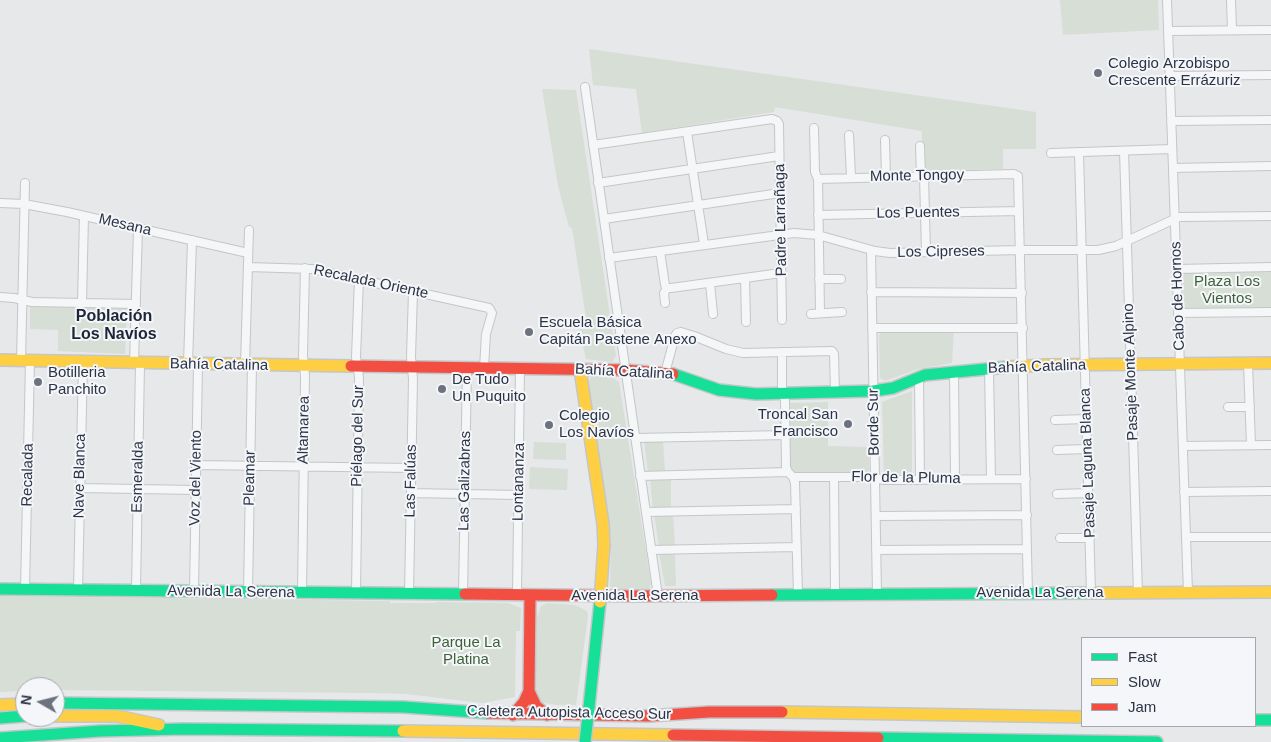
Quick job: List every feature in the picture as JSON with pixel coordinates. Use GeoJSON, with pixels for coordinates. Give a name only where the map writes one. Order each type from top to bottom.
{"type":"FeatureCollection","features":[{"type":"Feature","properties":{"kind":"main road","name":"Bahía Catalina"},"geometry":{"type":"LineString","coordinates":[[0,360],[625,370],[681,376],[707,386],[731,392],[784,394],[873,392],[893,388],[919,377],[989,368],[1271,363]]}},
{"type":"Feature","properties":{"kind":"main road"},"geometry":{"type":"LineString","coordinates":[[580,369],[603,524],[604,556],[585,742]]}},
{"type":"Feature","properties":{"kind":"main road","name":"Avenida La Serena"},"geometry":{"type":"LineString","coordinates":[[0,589],[530,596],[1271,592]]}},
{"type":"Feature","properties":{"kind":"main road"},"geometry":{"type":"LineString","coordinates":[[513,714],[524,702],[529,691],[530,596]]}},
{"type":"Feature","properties":{"kind":"main road"},"geometry":{"type":"LineString","coordinates":[[529,691],[536,706],[547,715]]}},
{"type":"Feature","properties":{"kind":"main road","name":"Caletera Autopista Acceso Sur"},"geometry":{"type":"LineString","coordinates":[[65,703],[403,706],[481,714],[547,715],[659,716],[715,712],[759,712],[1081,717]]}},
{"type":"Feature","properties":{"kind":"main road"},"geometry":{"type":"LineString","coordinates":[[0,705],[15,704]]}},
{"type":"Feature","properties":{"kind":"main road"},"geometry":{"type":"LineString","coordinates":[[65,716],[127,717],[184,729]]}},
{"type":"Feature","properties":{"kind":"main road"},"geometry":{"type":"LineString","coordinates":[[0,718],[15,717]]}},
{"type":"Feature","properties":{"kind":"main road"},"geometry":{"type":"LineString","coordinates":[[1256,720],[1271,720]]}},
{"type":"Feature","properties":{"kind":"main road"},"geometry":{"type":"LineString","coordinates":[[0,738],[100,731],[291,729],[1157,742]]}},
{"type":"Feature","properties":{"kind":"street","name":"Cabo de Hornos"},"geometry":{"type":"LineString","coordinates":[[1167,0],[1188,592]]}},
{"type":"Feature","properties":{"kind":"street"},"geometry":{"type":"LineString","coordinates":[[1231,0],[1232,30]]}},
{"type":"Feature","properties":{"kind":"street"},"geometry":{"type":"LineString","coordinates":[[1168,31],[1271,30]]}},
{"type":"Feature","properties":{"kind":"street"},"geometry":{"type":"LineString","coordinates":[[1170,76],[1271,75]]}},
{"type":"Feature","properties":{"kind":"street"},"geometry":{"type":"LineString","coordinates":[[585,87],[658,596]]}},
{"type":"Feature","properties":{"kind":"street","name":"Padre Larrañaga"},"geometry":{"type":"LineString","coordinates":[[687,132],[772,119],[779,124],[782,320]]}},
{"type":"Feature","properties":{"kind":"street"},"geometry":{"type":"LineString","coordinates":[[1171,121],[1271,120]]}},
{"type":"Feature","properties":{"kind":"street"},"geometry":{"type":"LineString","coordinates":[[814,128],[815,172],[818,178],[820,313]]}},
{"type":"Feature","properties":{"kind":"street"},"geometry":{"type":"LineString","coordinates":[[593,145],[687,132],[704,244]]}},
{"type":"Feature","properties":{"kind":"street"},"geometry":{"type":"LineString","coordinates":[[850,135],[851,177]]}},
{"type":"Feature","properties":{"kind":"street"},"geometry":{"type":"LineString","coordinates":[[885,140],[886,176]]}},
{"type":"Feature","properties":{"kind":"street"},"geometry":{"type":"LineString","coordinates":[[920,146],[926,252]]}},
{"type":"Feature","properties":{"kind":"street"},"geometry":{"type":"LineString","coordinates":[[1051,153],[1172,149]]}},
{"type":"Feature","properties":{"kind":"street","name":"Pasaje Monte Alpino"},"geometry":{"type":"LineString","coordinates":[[1124,151],[1138,593]]}},
{"type":"Feature","properties":{"kind":"street","name":"Pasaje Laguna Blanca"},"geometry":{"type":"LineString","coordinates":[[1079,152],[1091,593]]}},
{"type":"Feature","properties":{"kind":"street"},"geometry":{"type":"LineString","coordinates":[[598,183],[780,156]]}},
{"type":"Feature","properties":{"kind":"street"},"geometry":{"type":"LineString","coordinates":[[1173,168],[1271,166]]}},
{"type":"Feature","properties":{"kind":"street","name":"Monte Tongoy"},"geometry":{"type":"LineString","coordinates":[[818,178],[1017,175],[1019,211]]}},
{"type":"Feature","properties":{"kind":"street","name":"Recalada"},"geometry":{"type":"LineString","coordinates":[[25,183],[22,300],[25,361],[26,589]]}},
{"type":"Feature","properties":{"kind":"street"},"geometry":{"type":"LineString","coordinates":[[604,219],[780,193]]}},
{"type":"Feature","properties":{"kind":"street","name":"Mesana"},"geometry":{"type":"LineString","coordinates":[[0,203],[24,204],[84,216],[248,253]]}},
{"type":"Feature","properties":{"kind":"street"},"geometry":{"type":"LineString","coordinates":[[1019,211],[1028,593]]}},
{"type":"Feature","properties":{"kind":"street","name":"Los Puentes"},"geometry":{"type":"LineString","coordinates":[[818,214],[1019,211]]}},
{"type":"Feature","properties":{"kind":"street"},"geometry":{"type":"LineString","coordinates":[[82,303],[84,216]]}},
{"type":"Feature","properties":{"kind":"street","name":"Los Cipreses"},"geometry":{"type":"LineString","coordinates":[[609,258],[781,233],[818,235],[870,250],[890,253],[1104,250],[1175,218],[1184,216],[1271,216]]}},
{"type":"Feature","properties":{"kind":"street","name":"Esmeralda"},"geometry":{"type":"LineString","coordinates":[[136,590],[138,489],[136,304],[138,228]]}},
{"type":"Feature","properties":{"kind":"street","name":"Pleamar"},"geometry":{"type":"LineString","coordinates":[[248,592],[250,466],[249,230]]}},
{"type":"Feature","properties":{"kind":"street","name":"Voz del Viento"},"geometry":{"type":"LineString","coordinates":[[192,240],[196,465],[194,591]]}},
{"type":"Feature","properties":{"kind":"street"},"geometry":{"type":"LineString","coordinates":[[660,250],[667,288]]}},
{"type":"Feature","properties":{"kind":"street","name":"Borde Sur"},"geometry":{"type":"LineString","coordinates":[[870,250],[877,594]]}},
{"type":"Feature","properties":{"kind":"street","name":"Recalada Oriente"},"geometry":{"type":"LineString","coordinates":[[248,267],[305,268],[488,308],[491,310],[485,340],[484,368]]}},
{"type":"Feature","properties":{"kind":"street"},"geometry":{"type":"LineString","coordinates":[[1177,269],[1271,267]]}},
{"type":"Feature","properties":{"kind":"street","name":"Altamarea"},"geometry":{"type":"LineString","coordinates":[[302,592],[305,268]]}},
{"type":"Feature","properties":{"kind":"street"},"geometry":{"type":"LineString","coordinates":[[667,288],[782,273]]}},
{"type":"Feature","properties":{"kind":"street"},"geometry":{"type":"LineString","coordinates":[[745,278],[746,322]]}},
{"type":"Feature","properties":{"kind":"street","name":"Piélago del Sur"},"geometry":{"type":"LineString","coordinates":[[356,593],[358,366],[356,357],[359,279]]}},
{"type":"Feature","properties":{"kind":"street"},"geometry":{"type":"LineString","coordinates":[[819,279],[841,279]]}},
{"type":"Feature","properties":{"kind":"street"},"geometry":{"type":"LineString","coordinates":[[710,283],[713,314]]}},
{"type":"Feature","properties":{"kind":"street"},"geometry":{"type":"LineString","coordinates":[[665,303],[664,293],[667,288]]}},
{"type":"Feature","properties":{"kind":"street","name":"Las Falúas"},"geometry":{"type":"LineString","coordinates":[[409,594],[413,291]]}},
{"type":"Feature","properties":{"kind":"street"},"geometry":{"type":"LineString","coordinates":[[871,292],[1022,292]]}},
{"type":"Feature","properties":{"kind":"street"},"geometry":{"type":"LineString","coordinates":[[0,297],[32,302],[136,304]]}},
{"type":"Feature","properties":{"kind":"street"},"geometry":{"type":"LineString","coordinates":[[811,314],[842,312]]}},
{"type":"Feature","properties":{"kind":"street"},"geometry":{"type":"LineString","coordinates":[[1178,313],[1271,312]]}},
{"type":"Feature","properties":{"kind":"street"},"geometry":{"type":"LineString","coordinates":[[872,328],[1022,328]]}},
{"type":"Feature","properties":{"kind":"street"},"geometry":{"type":"LineString","coordinates":[[665,373],[677,333],[694,336],[738,352],[833,351],[835,392]]}},
{"type":"Feature","properties":{"kind":"street"},"geometry":{"type":"LineString","coordinates":[[782,352],[786,435],[791,475],[795,482],[798,595]]}},
{"type":"Feature","properties":{"kind":"street","name":"Nave Blanca"},"geometry":{"type":"LineString","coordinates":[[78,590],[83,362]]}},
{"type":"Feature","properties":{"kind":"street"},"geometry":{"type":"LineString","coordinates":[[1248,363],[1252,445]]}},
{"type":"Feature","properties":{"kind":"street","name":"Las Galizabras"},"geometry":{"type":"LineString","coordinates":[[463,595],[467,368]]}},
{"type":"Feature","properties":{"kind":"street","name":"Lontananza"},"geometry":{"type":"LineString","coordinates":[[517,595],[520,368]]}},
{"type":"Feature","properties":{"kind":"street"},"geometry":{"type":"LineString","coordinates":[[989,368],[991,479]]}},
{"type":"Feature","properties":{"kind":"street"},"geometry":{"type":"LineString","coordinates":[[954,371],[955,480]]}},
{"type":"Feature","properties":{"kind":"street"},"geometry":{"type":"LineString","coordinates":[[919,377],[920,480]]}},
{"type":"Feature","properties":{"kind":"street"},"geometry":{"type":"LineString","coordinates":[[1228,407],[1250,407]]}},
{"type":"Feature","properties":{"kind":"street"},"geometry":{"type":"LineString","coordinates":[[1055,420],[1086,419]]}},
{"type":"Feature","properties":{"kind":"street"},"geometry":{"type":"LineString","coordinates":[[635,438],[786,435]]}},
{"type":"Feature","properties":{"kind":"street"},"geometry":{"type":"LineString","coordinates":[[1183,446],[1271,445]]}},
{"type":"Feature","properties":{"kind":"street"},"geometry":{"type":"LineString","coordinates":[[1057,450],[1087,449]]}},
{"type":"Feature","properties":{"kind":"street"},"geometry":{"type":"LineString","coordinates":[[196,465],[412,468]]}},
{"type":"Feature","properties":{"kind":"street","name":"Flor de la Pluma"},"geometry":{"type":"LineString","coordinates":[[640,476],[791,475],[875,478],[884,480],[1026,479]]}},
{"type":"Feature","properties":{"kind":"street"},"geometry":{"type":"LineString","coordinates":[[834,477],[835,595]]}},
{"type":"Feature","properties":{"kind":"street"},"geometry":{"type":"LineString","coordinates":[[80,488],[196,490]]}},
{"type":"Feature","properties":{"kind":"street"},"geometry":{"type":"LineString","coordinates":[[1184,492],[1271,491]]}},
{"type":"Feature","properties":{"kind":"street"},"geometry":{"type":"LineString","coordinates":[[411,493],[518,495]]}},
{"type":"Feature","properties":{"kind":"street"},"geometry":{"type":"LineString","coordinates":[[1057,494],[1088,493]]}},
{"type":"Feature","properties":{"kind":"street"},"geometry":{"type":"LineString","coordinates":[[646,512],[796,508]]}},
{"type":"Feature","properties":{"kind":"street"},"geometry":{"type":"LineString","coordinates":[[876,516],[1027,514]]}},
{"type":"Feature","properties":{"kind":"street"},"geometry":{"type":"LineString","coordinates":[[1186,538],[1271,537]]}},
{"type":"Feature","properties":{"kind":"street"},"geometry":{"type":"LineString","coordinates":[[1060,538],[1090,538]]}},
{"type":"Feature","properties":{"kind":"street"},"geometry":{"type":"LineString","coordinates":[[651,550],[796,547]]}},
{"type":"Feature","properties":{"kind":"street"},"geometry":{"type":"LineString","coordinates":[[876,550],[1028,549]]}},
{"type":"Feature","properties":{"kind":"green space"},"geometry":{"type":"Polygon","coordinates":[[[1060,0],[1158,0],[1159,30],[1063,35],[1060,0]]]}},
{"type":"Feature","properties":{"kind":"green space"},"geometry":{"type":"Polygon","coordinates":[[[589,49],[1036,112],[1036,149],[1003,149],[1003,169],[922,171],[922,131],[775,107],[774,112],[642,133],[636,89],[593,85],[589,49]]]}},
{"type":"Feature","properties":{"kind":"green space"},"geometry":{"type":"Polygon","coordinates":[[[542,89],[576,90],[616,356],[612,362],[586,359],[578,322],[586,318],[572,228],[569,227],[558,186],[542,89]]]}},
{"type":"Feature","properties":{"kind":"green space","name":"Plaza Los Vientos"},"geometry":{"type":"Polygon","coordinates":[[[1271,271],[1271,308],[1184,310],[1183,273],[1271,271]]]}},
{"type":"Feature","properties":{"kind":"green space"},"geometry":{"type":"Polygon","coordinates":[[[30,306],[127,307],[125,354],[58,351],[58,330],[30,329],[30,306]]]}},
{"type":"Feature","properties":{"kind":"green space"},"geometry":{"type":"Polygon","coordinates":[[[954,330],[952,363],[918,369],[885,381],[880,378],[879,335],[883,331],[954,330]]]}},
{"type":"Feature","properties":{"kind":"green space"},"geometry":{"type":"Polygon","coordinates":[[[592,376],[612,377],[619,382],[651,583],[649,591],[615,590],[610,586],[611,539],[588,382],[592,376]]]}},
{"type":"Feature","properties":{"kind":"green space"},"geometry":{"type":"Polygon","coordinates":[[[912,391],[912,475],[884,474],[882,402],[912,391]]]}},
{"type":"Feature","properties":{"kind":"green space"},"geometry":{"type":"Polygon","coordinates":[[[828,402],[828,446],[869,447],[869,473],[795,475],[790,470],[789,403],[828,402]]]}},
{"type":"Feature","properties":{"kind":"green space"},"geometry":{"type":"Polygon","coordinates":[[[644,440],[663,440],[665,472],[648,473],[644,440]]]}},
{"type":"Feature","properties":{"kind":"green space"},"geometry":{"type":"Polygon","coordinates":[[[534,442],[566,443],[566,460],[533,459],[534,442]]]}},
{"type":"Feature","properties":{"kind":"green space"},"geometry":{"type":"Polygon","coordinates":[[[530,467],[568,469],[567,490],[529,489],[530,467]]]}},
{"type":"Feature","properties":{"kind":"green space"},"geometry":{"type":"Polygon","coordinates":[[[650,478],[671,478],[671,508],[653,510],[650,478]]]}},
{"type":"Feature","properties":{"kind":"green space"},"geometry":{"type":"Polygon","coordinates":[[[654,514],[673,514],[675,546],[659,546],[654,514]]]}},
{"type":"Feature","properties":{"kind":"green space"},"geometry":{"type":"Polygon","coordinates":[[[659,553],[675,553],[676,586],[665,586],[659,553]]]}},
{"type":"Feature","properties":{"kind":"green space","name":"Parque La Platina"},"geometry":{"type":"Polygon","coordinates":[[[0,596],[390,601],[390,603],[508,603],[521,608],[520,631],[516,631],[515,697],[482,703],[406,694],[65,690],[65,677],[15,677],[15,691],[0,692],[0,596]]]}},
{"type":"Feature","properties":{"kind":"green space"},"geometry":{"type":"Polygon","coordinates":[[[547,603],[575,605],[587,611],[588,616],[576,705],[556,705],[541,702],[535,696],[537,617],[541,606],[547,603]]]}},
{"type":"Feature","properties":{"kind":"traffic: fast"},"geometry":{"type":"LineString","coordinates":[[673,374],[719,390],[756,394],[873,391],[893,388],[925,375],[1007,367]]}},
{"type":"Feature","properties":{"kind":"traffic: fast"},"geometry":{"type":"LineString","coordinates":[[0,589],[465,594]]}},
{"type":"Feature","properties":{"kind":"traffic: fast"},"geometry":{"type":"LineString","coordinates":[[772,595],[1096,593]]}},
{"type":"Feature","properties":{"kind":"traffic: fast"},"geometry":{"type":"LineString","coordinates":[[589,707],[600,602]]}},
{"type":"Feature","properties":{"kind":"traffic: fast"},"geometry":{"type":"LineString","coordinates":[[65,703],[403,707],[488,713]]}},
{"type":"Feature","properties":{"kind":"traffic: fast"},"geometry":{"type":"LineString","coordinates":[[585,742],[589,707]]}},
{"type":"Feature","properties":{"kind":"traffic: fast"},"geometry":{"type":"LineString","coordinates":[[0,718],[15,717]]}},
{"type":"Feature","properties":{"kind":"traffic: fast"},"geometry":{"type":"LineString","coordinates":[[1256,720],[1271,720]]}},
{"type":"Feature","properties":{"kind":"traffic: fast"},"geometry":{"type":"LineString","coordinates":[[0,738],[100,731],[184,729],[403,731]]}},
{"type":"Feature","properties":{"kind":"traffic: fast"},"geometry":{"type":"LineString","coordinates":[[878,738],[1157,742]]}},
{"type":"Feature","properties":{"kind":"traffic: slow"},"geometry":{"type":"LineString","coordinates":[[0,360],[351,366]]}},
{"type":"Feature","properties":{"kind":"traffic: slow"},"geometry":{"type":"LineString","coordinates":[[1007,367],[1271,363]]}},
{"type":"Feature","properties":{"kind":"traffic: slow"},"geometry":{"type":"LineString","coordinates":[[580,369],[603,524],[604,545],[600,602]]}},
{"type":"Feature","properties":{"kind":"traffic: slow"},"geometry":{"type":"LineString","coordinates":[[1096,593],[1271,592]]}},
{"type":"Feature","properties":{"kind":"traffic: slow"},"geometry":{"type":"LineString","coordinates":[[0,705],[15,704]]}},
{"type":"Feature","properties":{"kind":"traffic: slow"},"geometry":{"type":"LineString","coordinates":[[782,712],[1081,717]]}},
{"type":"Feature","properties":{"kind":"traffic: slow"},"geometry":{"type":"LineString","coordinates":[[65,716],[117,716],[159,725]]}},
{"type":"Feature","properties":{"kind":"traffic: slow"},"geometry":{"type":"LineString","coordinates":[[403,731],[673,735]]}},
{"type":"Feature","properties":{"kind":"traffic: jam"},"geometry":{"type":"LineString","coordinates":[[351,366],[625,370],[673,374]]}},
{"type":"Feature","properties":{"kind":"traffic: jam"},"geometry":{"type":"LineString","coordinates":[[465,594],[772,595]]}},
{"type":"Feature","properties":{"kind":"traffic: jam"},"geometry":{"type":"LineString","coordinates":[[530,596],[529,691],[536,706],[547,715]]}},
{"type":"Feature","properties":{"kind":"traffic: jam"},"geometry":{"type":"LineString","coordinates":[[513,715],[524,702],[529,691]]}},
{"type":"Feature","properties":{"kind":"traffic: jam"},"geometry":{"type":"LineString","coordinates":[[488,713],[649,716],[709,712],[782,712]]}},
{"type":"Feature","properties":{"kind":"traffic: jam"},"geometry":{"type":"LineString","coordinates":[[673,735],[878,738]]}},
{"type":"Feature","properties":{"kind":"place","name":"Colegio Arzobispo Crescente Errázuriz"},"geometry":{"type":"Point","coordinates":[1098,73]}},
{"type":"Feature","properties":{"kind":"place","name":"Escuela Básica Capitán Pastene Anexo"},"geometry":{"type":"Point","coordinates":[529,332]}},
{"type":"Feature","properties":{"kind":"place","name":"Botilleria Panchito"},"geometry":{"type":"Point","coordinates":[38,382]}},
{"type":"Feature","properties":{"kind":"place","name":"De Tudo Un Puquito"},"geometry":{"type":"Point","coordinates":[442,389]}},
{"type":"Feature","properties":{"kind":"place","name":"Troncal San Francisco"},"geometry":{"type":"Point","coordinates":[848,424]}},
{"type":"Feature","properties":{"kind":"place","name":"Colegio Los Navíos"},"geometry":{"type":"Point","coordinates":[549,425]}},
{"type":"Feature","properties":{"kind":"district","name":"Población Los Navíos"},"geometry":{"type":"Point","coordinates":[114,326]}}]}
